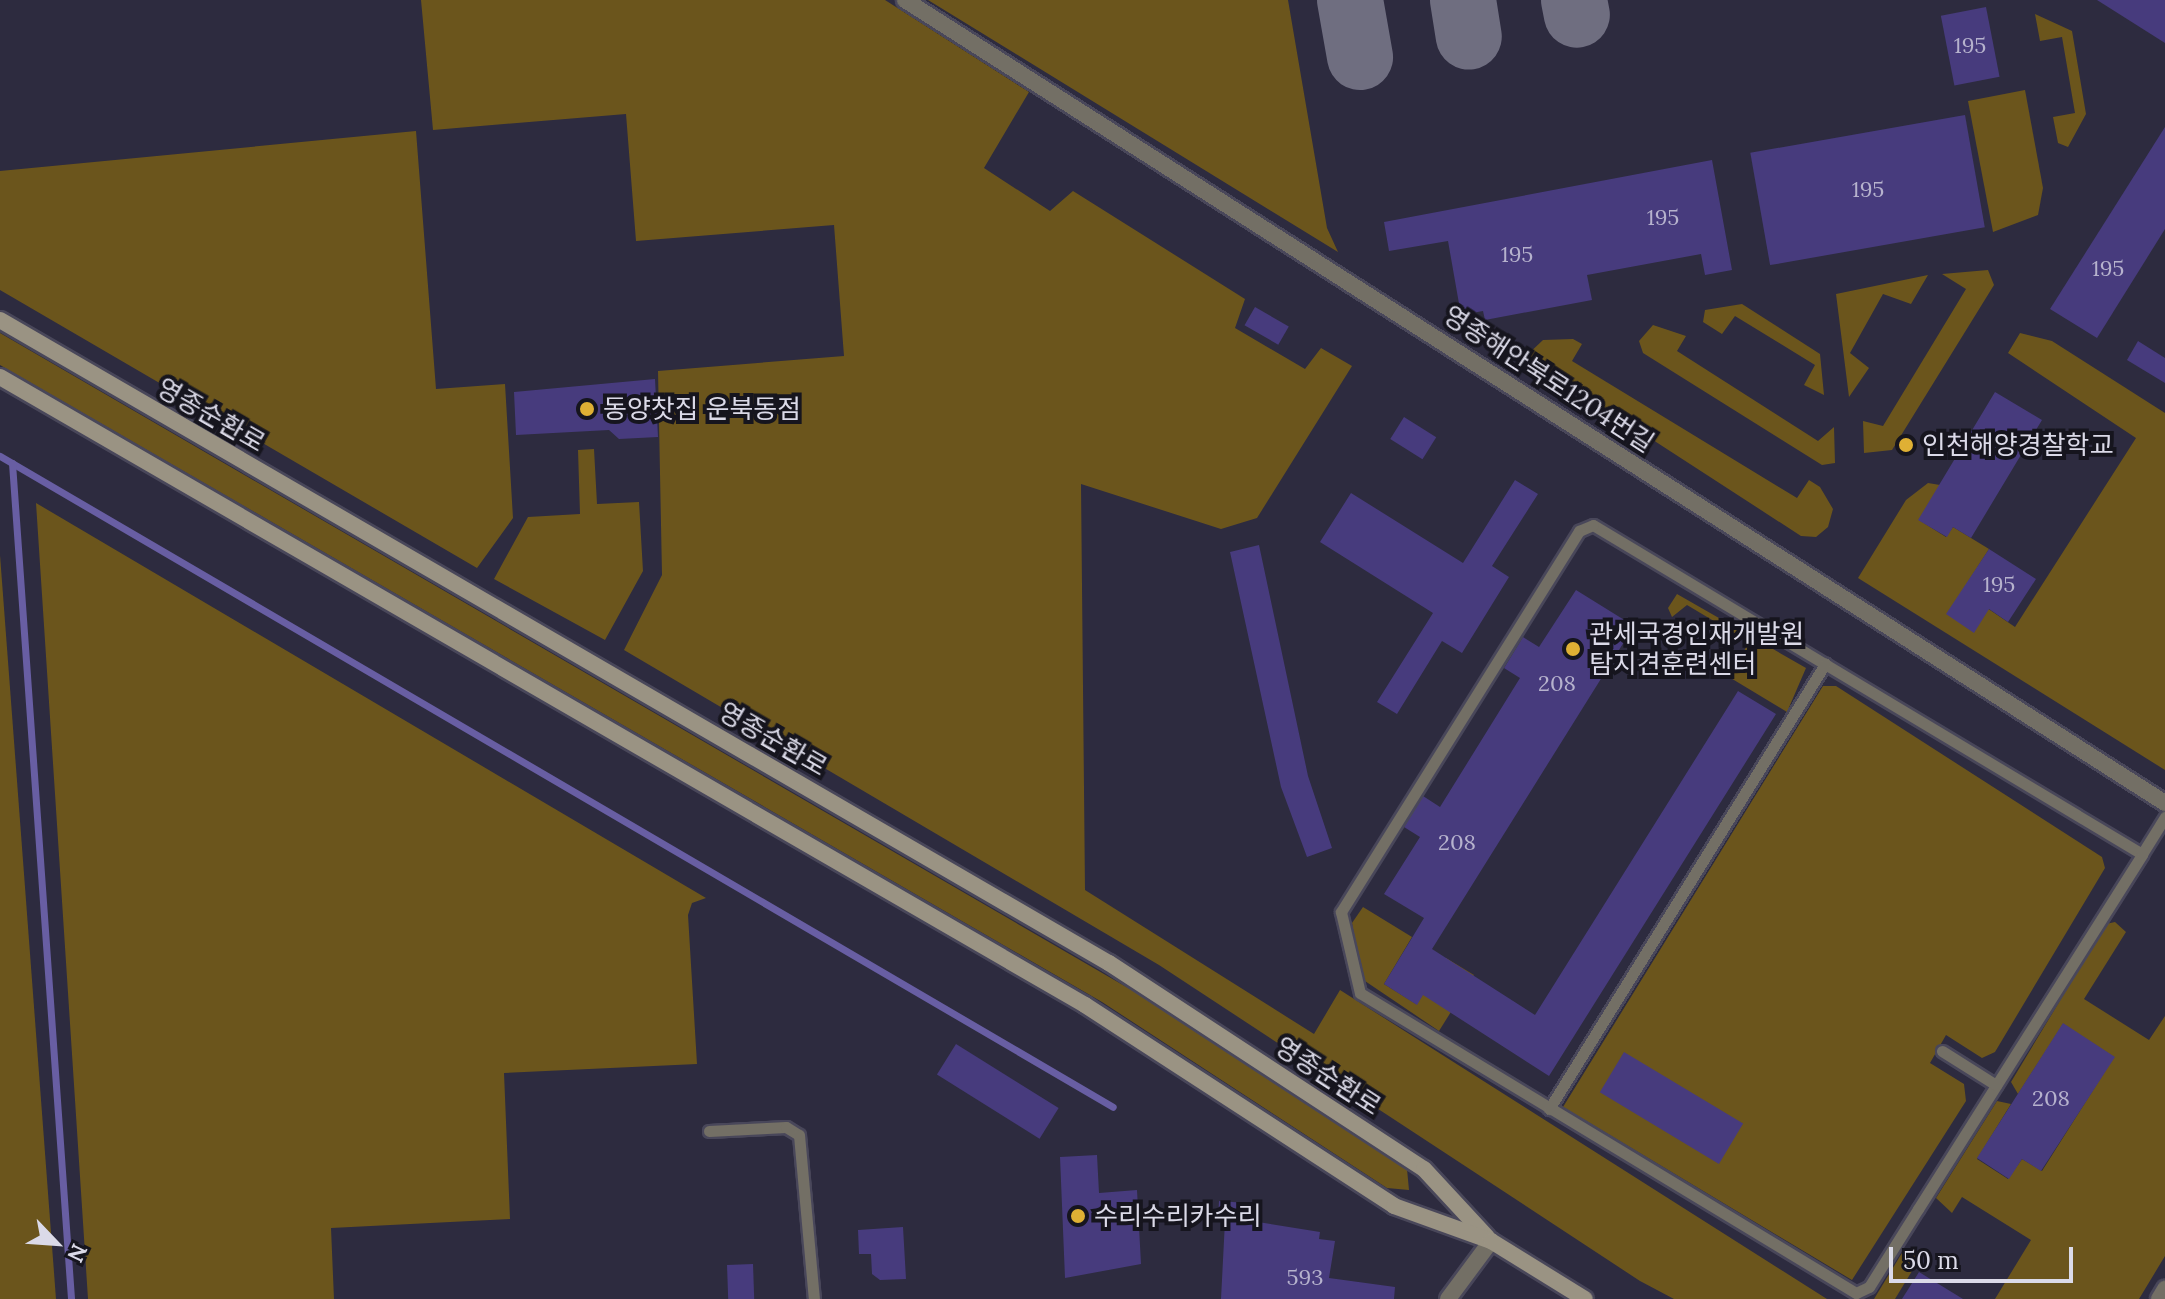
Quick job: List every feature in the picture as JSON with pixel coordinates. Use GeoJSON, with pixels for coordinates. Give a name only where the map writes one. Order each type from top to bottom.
{"type":"FeatureCollection","features":[{"type":"Feature","properties":{"kind":"main road","name":"영종순환로"},"geometry":{"type":"LineString","coordinates":[[0,320],[1109,963],[1424,1169],[1491,1241]]}},
{"type":"Feature","properties":{"kind":"main road","name":"영종순환로"},"geometry":{"type":"LineString","coordinates":[[0,377],[1085,1005],[1394,1206],[1491,1241],[1585,1299]]}},
{"type":"Feature","properties":{"kind":"street","name":"영종해안북로1204번길"},"geometry":{"type":"LineString","coordinates":[[905,0],[2165,803]]}},
{"type":"Feature","properties":{"kind":"street"},"geometry":{"type":"LineString","coordinates":[[1448,1299],[1491,1241]]}},
{"type":"Feature","properties":{"kind":"street"},"geometry":{"type":"LineString","coordinates":[[2159,1299],[2165,1289]]}},
{"type":"Feature","properties":{"kind":"lane"},"geometry":{"type":"LineString","coordinates":[[2142,854],[1585,525],[1342,904],[1360,993],[1856,1293],[1869,1287],[2142,854],[2165,817]]}},
{"type":"Feature","properties":{"kind":"lane"},"geometry":{"type":"LineString","coordinates":[[1549,1109],[1825,664]]}},
{"type":"Feature","properties":{"kind":"lane"},"geometry":{"type":"LineString","coordinates":[[1942,1051],[1996,1085]]}},
{"type":"Feature","properties":{"kind":"lane"},"geometry":{"type":"LineString","coordinates":[[709,1131],[786,1127],[799,1135],[814,1299]]}},
{"type":"Feature","properties":{"kind":"shaded area"},"geometry":{"type":"Polygon","coordinates":[[[421,0],[885,0],[1029,92],[984,168],[1050,211],[1073,191],[1245,299],[1235,328],[1305,369],[1321,348],[1352,366],[1257,518],[1221,529],[1081,484],[1085,890],[1314,1034],[1340,990],[1827,1299],[1674,1299],[1640,1281],[1159,965],[624,650],[662,575],[658,371],[844,356],[834,225],[636,241],[626,114],[433,130],[421,0]]]}},
{"type":"Feature","properties":{"kind":"shaded area"},"geometry":{"type":"Polygon","coordinates":[[[928,0],[1288,0],[1327,228],[1338,252],[928,0]]]}},
{"type":"Feature","properties":{"kind":"shaded area"},"geometry":{"type":"Polygon","coordinates":[[[2035,14],[2072,31],[2086,114],[2068,147],[2058,143],[2053,117],[2075,113],[2062,37],[2040,41],[2035,14]]]}},
{"type":"Feature","properties":{"kind":"shaded area"},"geometry":{"type":"Polygon","coordinates":[[[2025,90],[2043,188],[2038,215],[1993,232],[1968,101],[2025,90]]]}},
{"type":"Feature","properties":{"kind":"shaded area"},"geometry":{"type":"Polygon","coordinates":[[[416,131],[436,389],[505,384],[513,518],[477,568],[0,290],[0,171],[416,131]]]}},
{"type":"Feature","properties":{"kind":"shaded area"},"geometry":{"type":"Polygon","coordinates":[[[1988,270],[1994,285],[1892,450],[1864,453],[1863,421],[1883,426],[1966,289],[1942,274],[1988,270]]]}},
{"type":"Feature","properties":{"kind":"shaded area"},"geometry":{"type":"Polygon","coordinates":[[[1928,275],[1911,304],[1883,294],[1850,353],[1869,368],[1849,397],[1836,294],[1928,275]]]}},
{"type":"Feature","properties":{"kind":"shaded area"},"geometry":{"type":"Polygon","coordinates":[[[1742,304],[1820,354],[1824,395],[1804,385],[1815,365],[1735,316],[1722,334],[1703,322],[1705,310],[1742,304]]]}},
{"type":"Feature","properties":{"kind":"shaded area"},"geometry":{"type":"Polygon","coordinates":[[[1653,325],[1686,336],[1677,351],[1818,441],[1834,427],[1835,463],[1822,465],[1643,353],[1639,341],[1653,325]]]}},
{"type":"Feature","properties":{"kind":"shaded area"},"geometry":{"type":"Polygon","coordinates":[[[0,333],[1166,1010],[1407,1169],[1409,1190],[1387,1188],[1102,1002],[0,365],[0,333]]]}},
{"type":"Feature","properties":{"kind":"shaded area"},"geometry":{"type":"Polygon","coordinates":[[[2020,333],[2052,341],[2165,413],[2165,770],[1858,578],[1906,500],[1928,483],[1940,485],[1919,520],[1946,537],[1953,527],[1989,549],[1962,591],[2015,627],[2136,438],[2008,353],[2020,333]]]}},
{"type":"Feature","properties":{"kind":"shaded area"},"geometry":{"type":"Polygon","coordinates":[[[1573,339],[1582,344],[1572,361],[1797,498],[1809,480],[1820,487],[1833,509],[1828,527],[1816,537],[1801,536],[1525,357],[1543,340],[1573,339]]]}},
{"type":"Feature","properties":{"kind":"shaded area"},"geometry":{"type":"Polygon","coordinates":[[[594,449],[597,504],[639,502],[643,571],[605,640],[494,579],[528,517],[580,514],[578,450],[594,449]]]}},
{"type":"Feature","properties":{"kind":"shaded area"},"geometry":{"type":"Polygon","coordinates":[[[36,503],[706,898],[692,903],[688,915],[697,1064],[504,1073],[510,1219],[331,1228],[334,1299],[88,1299],[36,503]]]}},
{"type":"Feature","properties":{"kind":"shaded area"},"geometry":{"type":"Polygon","coordinates":[[[0,555],[56,1299],[0,1299],[0,555]]]}},
{"type":"Feature","properties":{"kind":"shaded area"},"geometry":{"type":"Polygon","coordinates":[[[1677,594],[1806,668],[1787,712],[1729,677],[1749,642],[1687,605],[1672,617],[1668,608],[1677,594]]]}},
{"type":"Feature","properties":{"kind":"shaded area"},"geometry":{"type":"Polygon","coordinates":[[[1823,686],[1836,686],[2102,857],[2105,868],[1995,1052],[1982,1058],[1946,1035],[1930,1063],[1964,1084],[1966,1101],[1852,1280],[1563,1107],[1823,686]]]}},
{"type":"Feature","properties":{"kind":"shaded area"},"geometry":{"type":"Polygon","coordinates":[[[1363,907],[1412,937],[1384,984],[1416,1004],[1446,958],[1474,975],[1439,1031],[1362,979],[1352,923],[1363,907]]]}},
{"type":"Feature","properties":{"kind":"shaded area"},"geometry":{"type":"Polygon","coordinates":[[[2115,922],[2126,932],[2084,999],[2149,1040],[2165,1016],[2165,1256],[2139,1299],[1995,1299],[2031,1240],[1962,1197],[1952,1213],[1936,1198],[1997,1101],[2011,1104],[1977,1159],[2008,1179],[2022,1159],[2042,1171],[2114,1057],[2063,1024],[2018,1094],[2011,1082],[2106,924],[2115,922]]]}},
{"type":"Feature","properties":{"kind":"shaded area"},"geometry":{"type":"Polygon","coordinates":[[[1905,1248],[1920,1258],[1895,1299],[1874,1299],[1905,1248]]]}},
{"type":"Feature","properties":{"kind":"building"},"geometry":{"type":"Polygon","coordinates":[[[2097,0],[2165,0],[2165,43],[2097,0]]]}},
{"type":"Feature","properties":{"kind":"building"},"geometry":{"type":"Polygon","coordinates":[[[1986,7],[2000,77],[1954,85],[1941,16],[1986,7]]]}},
{"type":"Feature","properties":{"kind":"building"},"geometry":{"type":"Polygon","coordinates":[[[1965,115],[1985,227],[1770,265],[1750,153],[1965,115]]]}},
{"type":"Feature","properties":{"kind":"building"},"geometry":{"type":"Polygon","coordinates":[[[2165,127],[2165,229],[2097,338],[2050,309],[2165,127]]]}},
{"type":"Feature","properties":{"kind":"building"},"geometry":{"type":"Polygon","coordinates":[[[1712,160],[1732,270],[1705,275],[1701,254],[1587,275],[1592,300],[1485,320],[1483,311],[1461,315],[1448,241],[1389,251],[1384,222],[1712,160]]]}},
{"type":"Feature","properties":{"kind":"building"},"geometry":{"type":"Polygon","coordinates":[[[1255,307],[1289,326],[1278,345],[1244,325],[1255,307]]]}},
{"type":"Feature","properties":{"kind":"building"},"geometry":{"type":"Polygon","coordinates":[[[2138,341],[2165,358],[2165,383],[2127,360],[2138,341]]]}},
{"type":"Feature","properties":{"kind":"building"},"geometry":{"type":"Polygon","coordinates":[[[655,379],[658,437],[619,439],[609,430],[516,435],[514,392],[655,379]]]}},
{"type":"Feature","properties":{"kind":"building"},"geometry":{"type":"Polygon","coordinates":[[[1995,392],[2042,420],[1971,538],[1953,527],[1947,537],[1918,520],[1995,392]]]}},
{"type":"Feature","properties":{"kind":"building"},"geometry":{"type":"Polygon","coordinates":[[[1404,417],[1436,437],[1422,459],[1390,439],[1404,417]]]}},
{"type":"Feature","properties":{"kind":"building"},"geometry":{"type":"Polygon","coordinates":[[[1515,480],[1538,494],[1492,566],[1509,577],[1462,653],[1442,641],[1397,714],[1377,702],[1433,613],[1320,542],[1351,493],[1463,563],[1515,480]]]}},
{"type":"Feature","properties":{"kind":"building"},"geometry":{"type":"Polygon","coordinates":[[[1259,545],[1308,776],[1332,848],[1307,857],[1281,787],[1230,552],[1259,545]]]}},
{"type":"Feature","properties":{"kind":"building"},"geometry":{"type":"Polygon","coordinates":[[[1989,549],[2036,579],[2008,622],[1989,609],[1974,633],[1946,614],[1989,549]]]}},
{"type":"Feature","properties":{"kind":"building"},"geometry":{"type":"Polygon","coordinates":[[[1576,590],[1634,626],[1432,949],[1535,1015],[1738,691],[1776,714],[1549,1076],[1423,995],[1417,1005],[1384,984],[1424,918],[1384,894],[1420,837],[1404,827],[1423,796],[1440,807],[1520,678],[1504,668],[1523,637],[1539,647],[1576,590]]]}},
{"type":"Feature","properties":{"kind":"building"},"geometry":{"type":"Polygon","coordinates":[[[2063,1023],[2115,1057],[2041,1171],[2022,1159],[2009,1179],[1977,1158],[2063,1023]]]}},
{"type":"Feature","properties":{"kind":"building"},"geometry":{"type":"Polygon","coordinates":[[[956,1044],[1059,1108],[1040,1139],[937,1075],[956,1044]]]}},
{"type":"Feature","properties":{"kind":"building"},"geometry":{"type":"Polygon","coordinates":[[[1624,1052],[1743,1124],[1719,1164],[1600,1092],[1624,1052]]]}},
{"type":"Feature","properties":{"kind":"building"},"geometry":{"type":"Polygon","coordinates":[[[1097,1155],[1099,1193],[1137,1190],[1141,1264],[1065,1278],[1060,1157],[1097,1155]]]}},
{"type":"Feature","properties":{"kind":"building"},"geometry":{"type":"Polygon","coordinates":[[[1219,1201],[1247,1203],[1246,1220],[1320,1232],[1319,1239],[1335,1241],[1329,1278],[1395,1287],[1394,1299],[1221,1299],[1225,1221],[1218,1220],[1219,1201]]]}},
{"type":"Feature","properties":{"kind":"building"},"geometry":{"type":"Polygon","coordinates":[[[903,1227],[906,1279],[880,1280],[872,1274],[871,1254],[859,1254],[858,1230],[903,1227]]]}},
{"type":"Feature","properties":{"kind":"building"},"geometry":{"type":"Polygon","coordinates":[[[753,1264],[754,1299],[728,1299],[727,1265],[753,1264]]]}},
{"type":"Feature","properties":{"kind":"building"},"geometry":{"type":"Polygon","coordinates":[[[1919,1272],[1963,1299],[1902,1299],[1919,1272]]]}},
{"type":"Feature","properties":{"kind":"waterway"},"geometry":{"type":"LineString","coordinates":[[0,456],[1113,1107]]}},
{"type":"Feature","properties":{"kind":"waterway"},"geometry":{"type":"LineString","coordinates":[[12,463],[71,1299]]}},
{"type":"Feature","properties":{"kind":"taxiway"},"geometry":{"type":"LineString","coordinates":[[1350,0],[1360,57]]}},
{"type":"Feature","properties":{"kind":"taxiway"},"geometry":{"type":"LineString","coordinates":[[1463,0],[1469,37]]}},
{"type":"Feature","properties":{"kind":"taxiway"},"geometry":{"type":"LineString","coordinates":[[1574,0],[1577,15]]}},
{"type":"Feature","properties":{"kind":"place","name":"동양찻집 운북동점"},"geometry":{"type":"Point","coordinates":[587,409]}},
{"type":"Feature","properties":{"kind":"place","name":"인천해양경찰학교"},"geometry":{"type":"Point","coordinates":[1906,445]}},
{"type":"Feature","properties":{"kind":"place","name":"관세국경인재개발원 탐지견훈련센터"},"geometry":{"type":"Point","coordinates":[1573,649]}},
{"type":"Feature","properties":{"kind":"place","name":"수리수리카수리"},"geometry":{"type":"Point","coordinates":[1078,1216]}}]}
